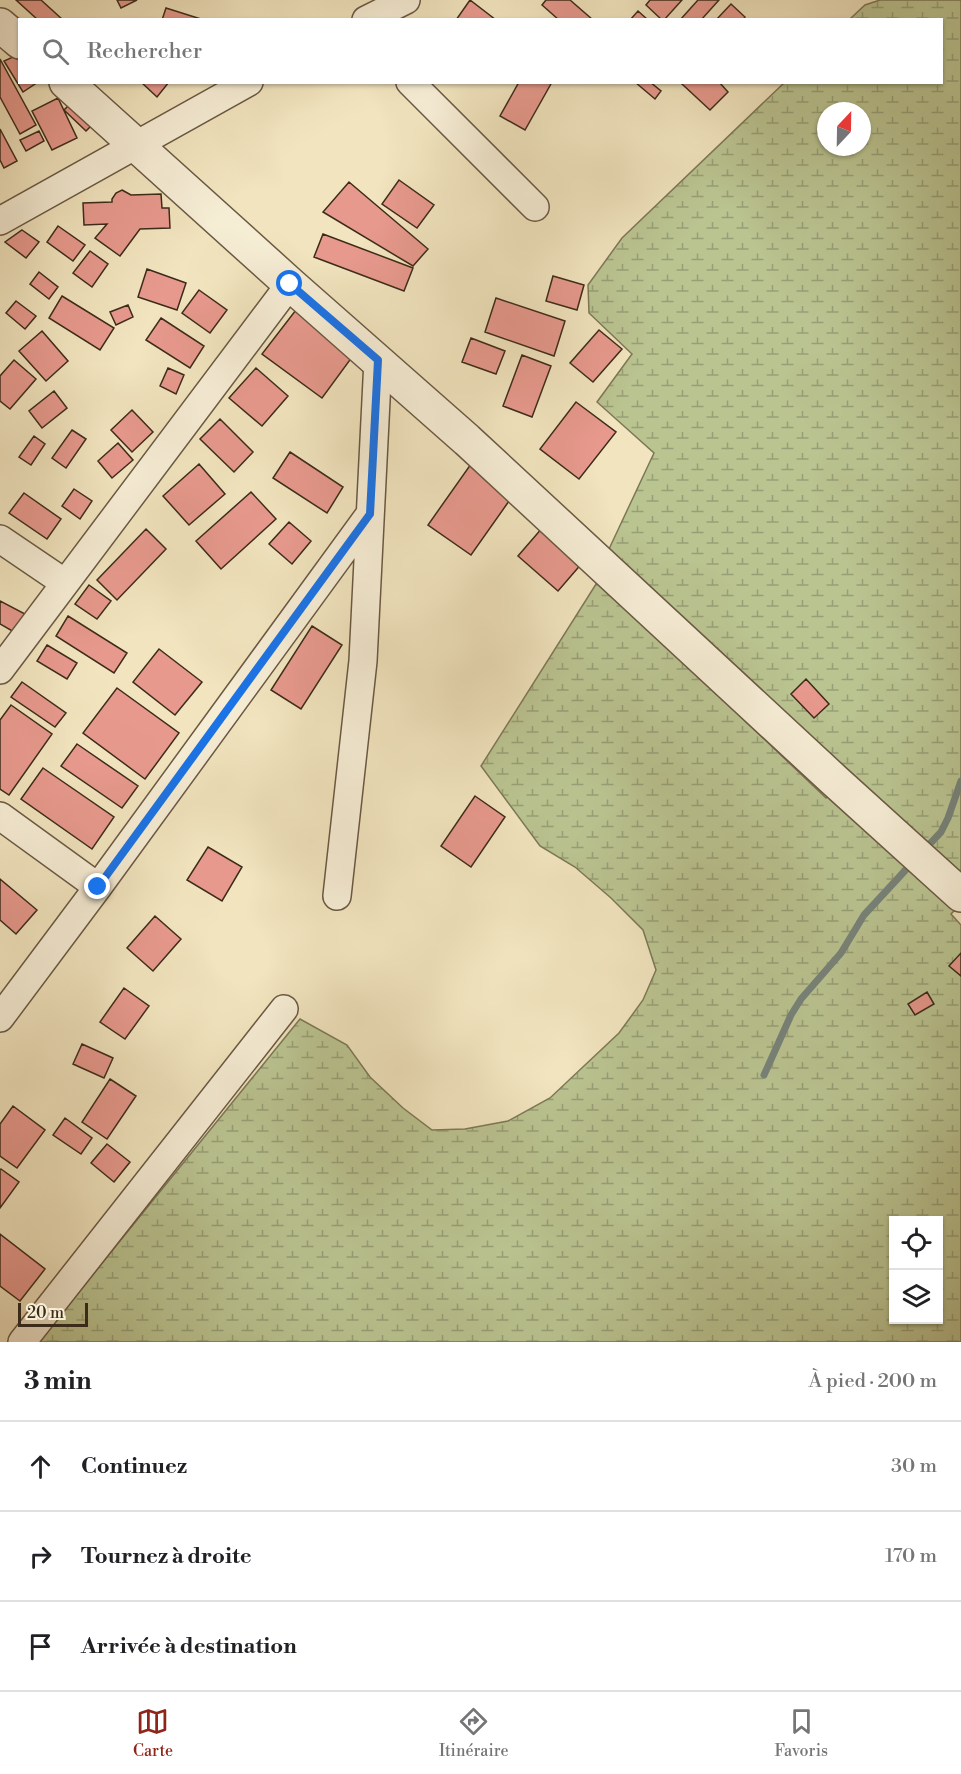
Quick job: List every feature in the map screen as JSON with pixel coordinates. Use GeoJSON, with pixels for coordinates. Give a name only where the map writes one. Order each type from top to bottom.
{"type":"FeatureCollection","features":[{"type":"Feature","properties":{"kind":"street"},"geometry":{"type":"LineString","coordinates":[[370,18],[406,0]]}},
{"type":"Feature","properties":{"kind":"street"},"geometry":{"type":"LineString","coordinates":[[0,24],[18,40]]}},
{"type":"Feature","properties":{"kind":"street"},"geometry":{"type":"LineString","coordinates":[[68,84],[467,440],[961,895]]}},
{"type":"Feature","properties":{"kind":"street"},"geometry":{"type":"LineString","coordinates":[[0,220],[245,84]]}},
{"type":"Feature","properties":{"kind":"street"},"geometry":{"type":"LineString","coordinates":[[412,84],[535,207]]}},
{"type":"Feature","properties":{"kind":"street"},"geometry":{"type":"LineString","coordinates":[[0,670],[290,284]]}},
{"type":"Feature","properties":{"kind":"street"},"geometry":{"type":"LineString","coordinates":[[337,896],[363,661],[378,360]]}},
{"type":"Feature","properties":{"kind":"street"},"geometry":{"type":"LineString","coordinates":[[0,1018],[370,514]]}},
{"type":"Feature","properties":{"kind":"street"},"geometry":{"type":"LineString","coordinates":[[0,539],[65,583]]}},
{"type":"Feature","properties":{"kind":"street"},"geometry":{"type":"LineString","coordinates":[[0,816],[98,887]]}},
{"type":"Feature","properties":{"kind":"street"},"geometry":{"type":"LineString","coordinates":[[22,1342],[284,1009]]}},
{"type":"Feature","properties":{"kind":"green space"},"geometry":{"type":"Polygon","coordinates":[[[880,0],[961,0],[961,904],[951,914],[961,925],[961,1342],[38,1342],[300,1019],[347,1045],[370,1077],[403,1108],[432,1130],[465,1129],[508,1121],[550,1098],[619,1033],[643,1000],[656,970],[643,930],[575,867],[540,846],[481,766],[598,581],[826,798],[849,775],[609,549],[654,453],[597,402],[632,354],[589,313],[588,285],[622,238],[783,84],[943,84],[943,18],[851,18],[865,5],[880,0]]]}},
{"type":"Feature","properties":{"kind":"building"},"geometry":{"type":"Polygon","coordinates":[[[16,0],[41,0],[61,18],[36,18],[16,0]]]}},
{"type":"Feature","properties":{"kind":"building"},"geometry":{"type":"Polygon","coordinates":[[[117,0],[137,0],[121,8],[117,0]]]}},
{"type":"Feature","properties":{"kind":"building"},"geometry":{"type":"Polygon","coordinates":[[[470,0],[493,18],[457,18],[470,0]]]}},
{"type":"Feature","properties":{"kind":"building"},"geometry":{"type":"Polygon","coordinates":[[[546,0],[570,0],[591,18],[557,18],[542,5],[546,0]]]}},
{"type":"Feature","properties":{"kind":"building"},"geometry":{"type":"Polygon","coordinates":[[[650,0],[682,0],[666,18],[660,18],[646,5],[650,0]]]}},
{"type":"Feature","properties":{"kind":"building"},"geometry":{"type":"Polygon","coordinates":[[[698,0],[719,0],[703,18],[682,18],[698,0]]]}},
{"type":"Feature","properties":{"kind":"building"},"geometry":{"type":"Polygon","coordinates":[[[731,4],[745,17],[744,18],[718,18],[731,4]]]}},
{"type":"Feature","properties":{"kind":"building"},"geometry":{"type":"Polygon","coordinates":[[[166,8],[198,18],[163,18],[166,8]]]}},
{"type":"Feature","properties":{"kind":"building"},"geometry":{"type":"Polygon","coordinates":[[[638,11],[646,18],[632,18],[638,11]]]}},
{"type":"Feature","properties":{"kind":"building"},"geometry":{"type":"Polygon","coordinates":[[[15,56],[18,58],[18,84],[4,61],[15,56]]]}},
{"type":"Feature","properties":{"kind":"building"},"geometry":{"type":"Polygon","coordinates":[[[0,59],[36,125],[20,134],[0,97],[0,59]]]}},
{"type":"Feature","properties":{"kind":"building"},"geometry":{"type":"Polygon","coordinates":[[[18,84],[35,84],[23,92],[18,84]]]}},
{"type":"Feature","properties":{"kind":"building"},"geometry":{"type":"Polygon","coordinates":[[[143,84],[167,84],[157,97],[143,84]]]}},
{"type":"Feature","properties":{"kind":"building"},"geometry":{"type":"Polygon","coordinates":[[[518,84],[551,84],[525,130],[500,116],[518,84]]]}},
{"type":"Feature","properties":{"kind":"building"},"geometry":{"type":"Polygon","coordinates":[[[637,84],[652,84],[661,91],[655,99],[637,84]]]}},
{"type":"Feature","properties":{"kind":"building"},"geometry":{"type":"Polygon","coordinates":[[[682,84],[721,84],[728,92],[710,110],[682,84]]]}},
{"type":"Feature","properties":{"kind":"building"},"geometry":{"type":"Polygon","coordinates":[[[58,98],[77,138],[52,150],[32,111],[58,98]]]}},
{"type":"Feature","properties":{"kind":"building"},"geometry":{"type":"Polygon","coordinates":[[[69,105],[91,126],[86,131],[64,110],[69,105]]]}},
{"type":"Feature","properties":{"kind":"building"},"geometry":{"type":"Polygon","coordinates":[[[0,129],[17,161],[4,168],[0,160],[0,129]]]}},
{"type":"Feature","properties":{"kind":"building"},"geometry":{"type":"Polygon","coordinates":[[[39,131],[44,141],[26,151],[20,140],[39,131]]]}},
{"type":"Feature","properties":{"kind":"building"},"geometry":{"type":"Polygon","coordinates":[[[399,180],[434,205],[417,228],[382,204],[399,180]]]}},
{"type":"Feature","properties":{"kind":"building"},"geometry":{"type":"Polygon","coordinates":[[[349,182],[428,249],[413,266],[323,212],[349,182]]]}},
{"type":"Feature","properties":{"kind":"building"},"geometry":{"type":"Polygon","coordinates":[[[122,190],[131,195],[161,194],[162,208],[169,208],[170,228],[140,229],[120,256],[95,238],[107,224],[84,225],[83,203],[112,202],[116,193],[122,190]]]}},
{"type":"Feature","properties":{"kind":"building"},"geometry":{"type":"Polygon","coordinates":[[[58,226],[85,245],[73,261],[47,242],[58,226]]]}},
{"type":"Feature","properties":{"kind":"building"},"geometry":{"type":"Polygon","coordinates":[[[22,230],[39,242],[26,258],[5,242],[22,230]]]}},
{"type":"Feature","properties":{"kind":"building"},"geometry":{"type":"Polygon","coordinates":[[[323,234],[413,268],[404,291],[314,257],[323,234]]]}},
{"type":"Feature","properties":{"kind":"building"},"geometry":{"type":"Polygon","coordinates":[[[90,251],[108,264],[92,287],[73,273],[90,251]]]}},
{"type":"Feature","properties":{"kind":"building"},"geometry":{"type":"Polygon","coordinates":[[[147,269],[186,283],[177,310],[138,297],[147,269]]]}},
{"type":"Feature","properties":{"kind":"building"},"geometry":{"type":"Polygon","coordinates":[[[39,272],[58,287],[49,299],[30,284],[39,272]]]}},
{"type":"Feature","properties":{"kind":"building"},"geometry":{"type":"Polygon","coordinates":[[[553,276],[584,285],[577,310],[546,301],[553,276]]]}},
{"type":"Feature","properties":{"kind":"building"},"geometry":{"type":"Polygon","coordinates":[[[199,290],[227,310],[210,333],[182,313],[199,290]]]}},
{"type":"Feature","properties":{"kind":"building"},"geometry":{"type":"Polygon","coordinates":[[[62,296],[114,328],[100,350],[49,318],[62,296]]]}},
{"type":"Feature","properties":{"kind":"building"},"geometry":{"type":"Polygon","coordinates":[[[496,298],[565,321],[554,356],[485,332],[496,298]]]}},
{"type":"Feature","properties":{"kind":"building"},"geometry":{"type":"Polygon","coordinates":[[[16,301],[36,316],[25,329],[6,313],[16,301]]]}},
{"type":"Feature","properties":{"kind":"building"},"geometry":{"type":"Polygon","coordinates":[[[128,305],[133,317],[116,325],[110,312],[128,305]]]}},
{"type":"Feature","properties":{"kind":"building"},"geometry":{"type":"Polygon","coordinates":[[[299,306],[358,349],[322,398],[262,354],[299,306]]]}},
{"type":"Feature","properties":{"kind":"building"},"geometry":{"type":"Polygon","coordinates":[[[161,318],[204,346],[190,368],[146,340],[161,318]]]}},
{"type":"Feature","properties":{"kind":"building"},"geometry":{"type":"Polygon","coordinates":[[[599,330],[622,349],[593,382],[570,363],[599,330]]]}},
{"type":"Feature","properties":{"kind":"building"},"geometry":{"type":"Polygon","coordinates":[[[42,331],[68,361],[46,381],[19,351],[42,331]]]}},
{"type":"Feature","properties":{"kind":"building"},"geometry":{"type":"Polygon","coordinates":[[[471,338],[505,351],[496,374],[462,362],[471,338]]]}},
{"type":"Feature","properties":{"kind":"building"},"geometry":{"type":"Polygon","coordinates":[[[522,355],[551,366],[532,417],[503,406],[522,355]]]}},
{"type":"Feature","properties":{"kind":"building"},"geometry":{"type":"Polygon","coordinates":[[[14,360],[36,379],[10,409],[0,401],[0,376],[14,360]]]}},
{"type":"Feature","properties":{"kind":"building"},"geometry":{"type":"Polygon","coordinates":[[[168,368],[184,375],[176,394],[160,386],[168,368]]]}},
{"type":"Feature","properties":{"kind":"building"},"geometry":{"type":"Polygon","coordinates":[[[256,368],[288,396],[262,426],[229,398],[256,368]]]}},
{"type":"Feature","properties":{"kind":"building"},"geometry":{"type":"Polygon","coordinates":[[[54,391],[67,408],[42,428],[29,411],[54,391]]]}},
{"type":"Feature","properties":{"kind":"building"},"geometry":{"type":"Polygon","coordinates":[[[576,402],[616,432],[579,479],[540,449],[576,402]]]}},
{"type":"Feature","properties":{"kind":"building"},"geometry":{"type":"Polygon","coordinates":[[[132,410],[153,432],[132,452],[111,430],[132,410]]]}},
{"type":"Feature","properties":{"kind":"building"},"geometry":{"type":"Polygon","coordinates":[[[220,419],[253,452],[234,472],[200,439],[220,419]]]}},
{"type":"Feature","properties":{"kind":"building"},"geometry":{"type":"Polygon","coordinates":[[[72,430],[86,439],[66,468],[52,458],[72,430]]]}},
{"type":"Feature","properties":{"kind":"building"},"geometry":{"type":"Polygon","coordinates":[[[34,436],[45,444],[31,465],[19,457],[34,436]]]}},
{"type":"Feature","properties":{"kind":"building"},"geometry":{"type":"Polygon","coordinates":[[[118,443],[133,460],[112,478],[98,461],[118,443]]]}},
{"type":"Feature","properties":{"kind":"building"},"geometry":{"type":"Polygon","coordinates":[[[290,452],[343,487],[327,513],[273,478],[290,452]]]}},
{"type":"Feature","properties":{"kind":"building"},"geometry":{"type":"Polygon","coordinates":[[[199,464],[225,494],[189,525],[163,496],[199,464]]]}},
{"type":"Feature","properties":{"kind":"building"},"geometry":{"type":"Polygon","coordinates":[[[471,464],[514,494],[471,555],[428,525],[471,464]]]}},
{"type":"Feature","properties":{"kind":"building"},"geometry":{"type":"Polygon","coordinates":[[[74,489],[92,501],[80,519],[62,506],[74,489]]]}},
{"type":"Feature","properties":{"kind":"building"},"geometry":{"type":"Polygon","coordinates":[[[251,492],[276,519],[221,569],[196,541],[251,492]]]}},
{"type":"Feature","properties":{"kind":"building"},"geometry":{"type":"Polygon","coordinates":[[[24,493],[61,519],[47,539],[9,513],[24,493]]]}},
{"type":"Feature","properties":{"kind":"building"},"geometry":{"type":"Polygon","coordinates":[[[289,522],[311,541],[292,564],[269,544],[289,522]]]}},
{"type":"Feature","properties":{"kind":"building"},"geometry":{"type":"Polygon","coordinates":[[[543,527],[583,562],[558,591],[518,556],[543,527]]]}},
{"type":"Feature","properties":{"kind":"building"},"geometry":{"type":"Polygon","coordinates":[[[146,529],[166,549],[117,600],[97,580],[146,529]]]}},
{"type":"Feature","properties":{"kind":"building"},"geometry":{"type":"Polygon","coordinates":[[[89,585],[111,601],[97,619],[75,604],[89,585]]]}},
{"type":"Feature","properties":{"kind":"building"},"geometry":{"type":"Polygon","coordinates":[[[0,601],[25,614],[14,632],[0,624],[0,601]]]}},
{"type":"Feature","properties":{"kind":"building"},"geometry":{"type":"Polygon","coordinates":[[[68,616],[127,653],[114,673],[56,636],[68,616]]]}},
{"type":"Feature","properties":{"kind":"building"},"geometry":{"type":"Polygon","coordinates":[[[312,626],[342,645],[301,709],[271,690],[312,626]]]}},
{"type":"Feature","properties":{"kind":"building"},"geometry":{"type":"Polygon","coordinates":[[[47,645],[77,663],[67,679],[37,661],[47,645]]]}},
{"type":"Feature","properties":{"kind":"building"},"geometry":{"type":"Polygon","coordinates":[[[159,649],[202,682],[175,715],[133,682],[159,649]]]}},
{"type":"Feature","properties":{"kind":"building"},"geometry":{"type":"Polygon","coordinates":[[[806,679],[829,704],[814,718],[791,694],[806,679]]]}},
{"type":"Feature","properties":{"kind":"building"},"geometry":{"type":"Polygon","coordinates":[[[22,682],[66,713],[55,727],[11,697],[22,682]]]}},
{"type":"Feature","properties":{"kind":"building"},"geometry":{"type":"Polygon","coordinates":[[[117,688],[179,733],[145,779],[83,733],[117,688]]]}},
{"type":"Feature","properties":{"kind":"building"},"geometry":{"type":"Polygon","coordinates":[[[11,705],[52,734],[9,795],[0,789],[0,720],[11,705]]]}},
{"type":"Feature","properties":{"kind":"building"},"geometry":{"type":"Polygon","coordinates":[[[77,744],[138,786],[122,808],[61,766],[77,744]]]}},
{"type":"Feature","properties":{"kind":"building"},"geometry":{"type":"Polygon","coordinates":[[[43,768],[114,817],[92,849],[21,799],[43,768]]]}},
{"type":"Feature","properties":{"kind":"building"},"geometry":{"type":"Polygon","coordinates":[[[475,796],[505,817],[471,867],[441,846],[475,796]]]}},
{"type":"Feature","properties":{"kind":"building"},"geometry":{"type":"Polygon","coordinates":[[[208,847],[242,867],[222,901],[187,880],[208,847]]]}},
{"type":"Feature","properties":{"kind":"building"},"geometry":{"type":"Polygon","coordinates":[[[0,879],[37,910],[16,934],[0,920],[0,879]]]}},
{"type":"Feature","properties":{"kind":"building"},"geometry":{"type":"Polygon","coordinates":[[[155,916],[181,939],[153,971],[127,948],[155,916]]]}},
{"type":"Feature","properties":{"kind":"building"},"geometry":{"type":"Polygon","coordinates":[[[961,953],[961,976],[949,966],[961,953]]]}},
{"type":"Feature","properties":{"kind":"building"},"geometry":{"type":"Polygon","coordinates":[[[124,988],[149,1006],[125,1039],[100,1022],[124,988]]]}},
{"type":"Feature","properties":{"kind":"building"},"geometry":{"type":"Polygon","coordinates":[[[927,992],[934,1004],[915,1015],[908,1004],[927,992]]]}},
{"type":"Feature","properties":{"kind":"building"},"geometry":{"type":"Polygon","coordinates":[[[82,1044],[113,1058],[104,1078],[73,1064],[82,1044]]]}},
{"type":"Feature","properties":{"kind":"building"},"geometry":{"type":"Polygon","coordinates":[[[110,1079],[136,1096],[107,1139],[82,1122],[110,1079]]]}},
{"type":"Feature","properties":{"kind":"building"},"geometry":{"type":"Polygon","coordinates":[[[13,1106],[45,1130],[17,1168],[0,1156],[0,1124],[13,1106]]]}},
{"type":"Feature","properties":{"kind":"building"},"geometry":{"type":"Polygon","coordinates":[[[65,1118],[92,1138],[81,1154],[53,1135],[65,1118]]]}},
{"type":"Feature","properties":{"kind":"building"},"geometry":{"type":"Polygon","coordinates":[[[107,1144],[130,1162],[114,1182],[91,1163],[107,1144]]]}},
{"type":"Feature","properties":{"kind":"building"},"geometry":{"type":"Polygon","coordinates":[[[0,1170],[19,1182],[0,1208],[0,1170]]]}},
{"type":"Feature","properties":{"kind":"building"},"geometry":{"type":"Polygon","coordinates":[[[0,1234],[45,1269],[20,1301],[0,1286],[0,1234]]]}},
{"type":"Feature","properties":{"kind":"waterway"},"geometry":{"type":"LineString","coordinates":[[925,849],[941,832],[961,781]]}},
{"type":"Feature","properties":{"kind":"waterway"},"geometry":{"type":"LineString","coordinates":[[764,1075],[791,1015],[801,999],[841,953],[864,915],[913,862]]}},
{"type":"Feature","properties":{"kind":"route"},"geometry":{"type":"LineString","coordinates":[[98,887],[370,514],[378,360],[290,284]]}}]}
